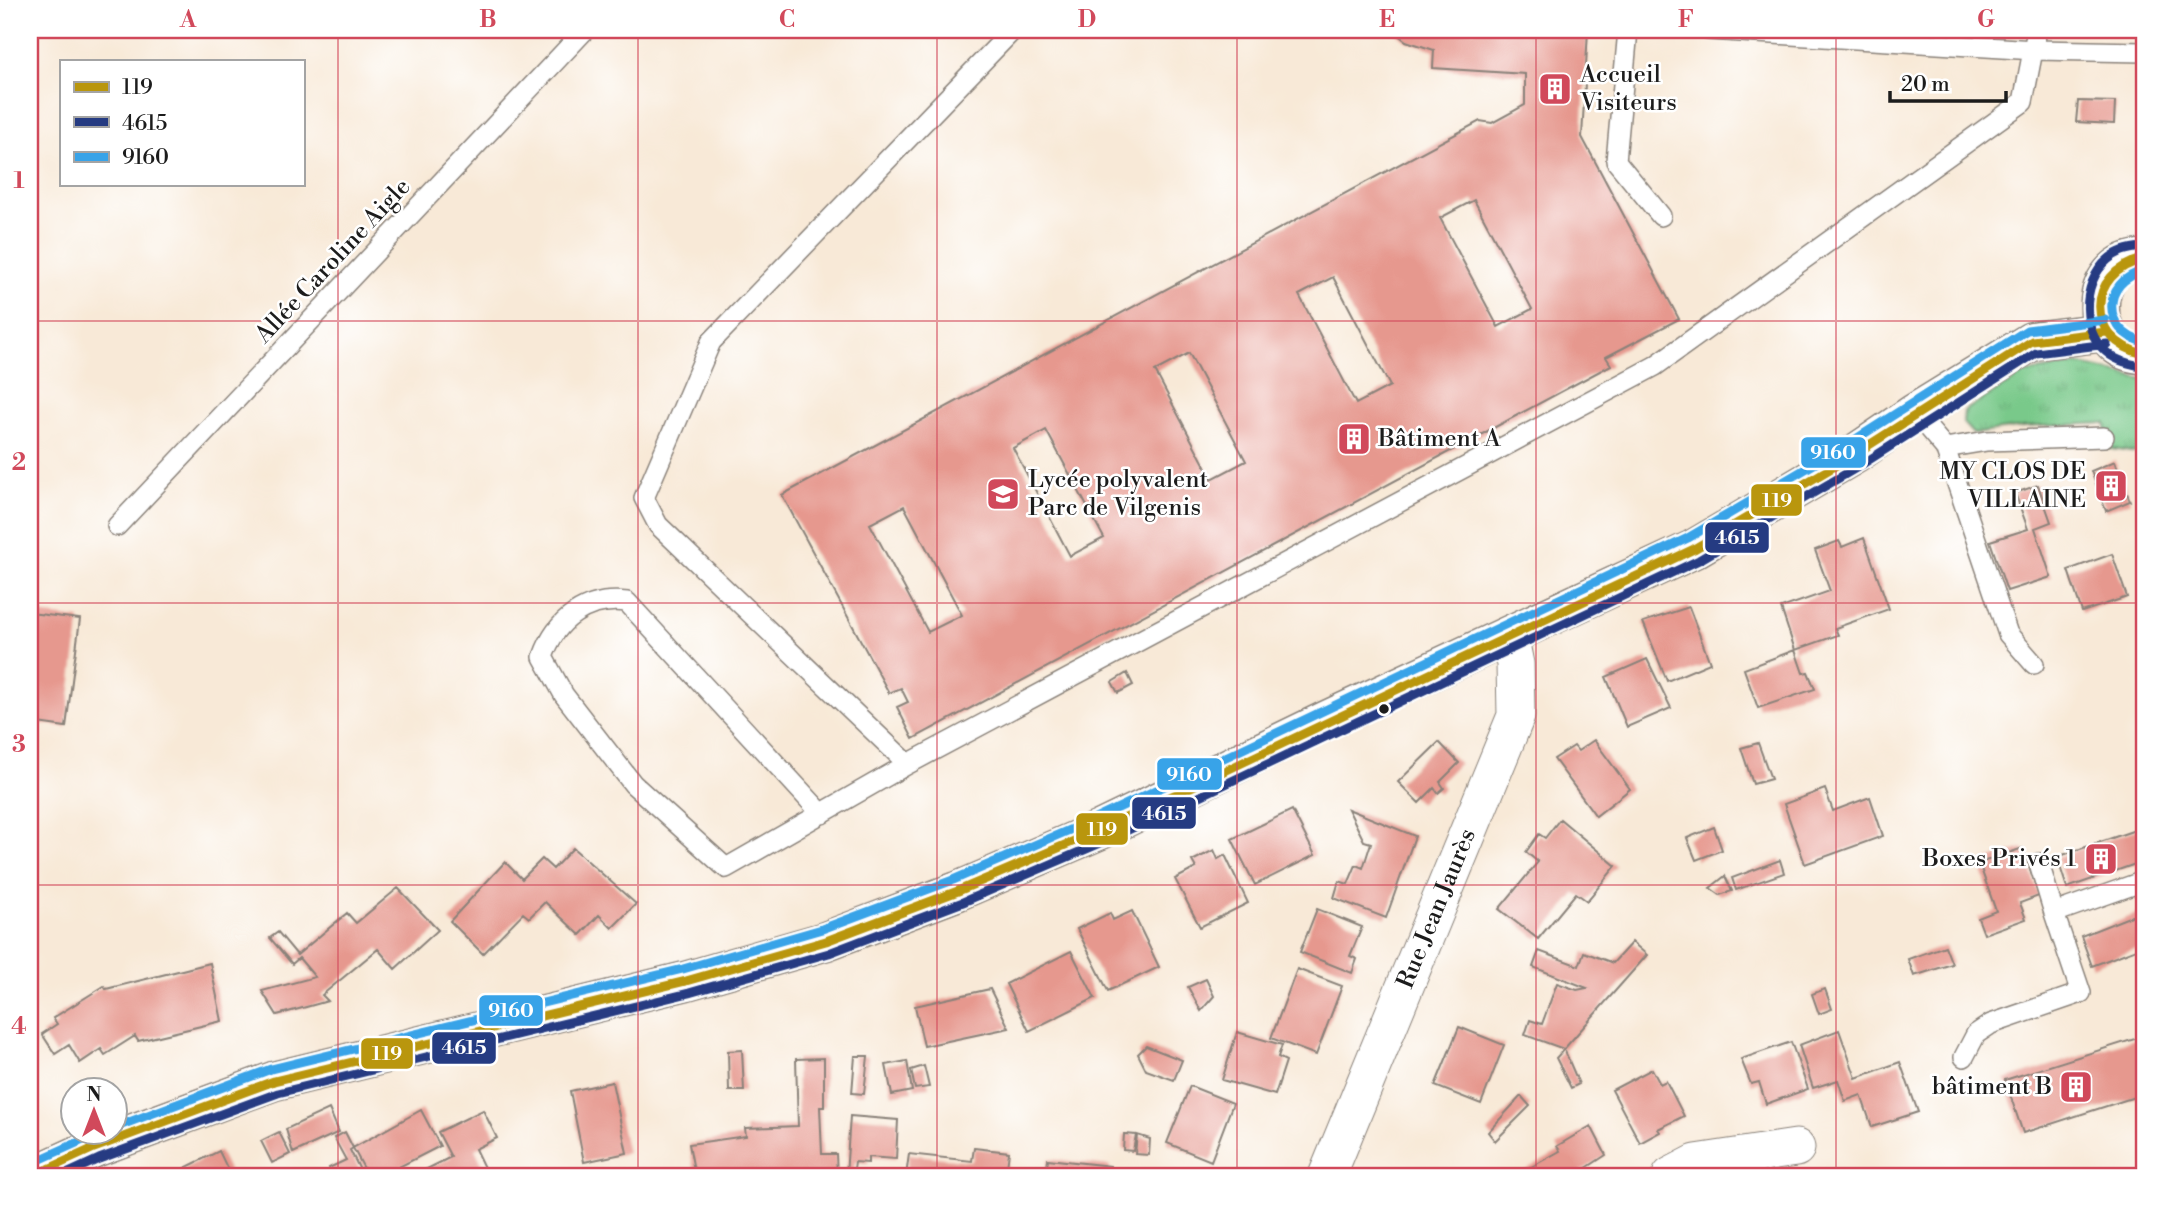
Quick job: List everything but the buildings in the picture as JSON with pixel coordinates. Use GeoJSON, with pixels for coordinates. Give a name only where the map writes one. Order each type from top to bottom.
{"type":"FeatureCollection","features":[{"type":"Feature","properties":{"kind":"street"},"geometry":{"type":"LineString","coordinates":[[2144,259],[2122,264],[2109,275],[2101,290],[2098,307],[2106,332],[2123,348],[2144,354]]}},
{"type":"Feature","properties":{"kind":"street"},"geometry":{"type":"LineString","coordinates":[[33,1176],[94,1148],[274,1081],[687,981],[826,941],[958,891],[1100,831],[1694,549],[1855,454],[1915,412],[2032,341],[2106,332]]}},
{"type":"Feature","properties":{"kind":"street","name":"Rue Jean Jaurès"},"geometry":{"type":"LineString","coordinates":[[1327,1176],[1516,716],[1516,664],[1509,635]]}},
{"type":"Feature","properties":{"kind":"street"},"geometry":{"type":"LineString","coordinates":[[30,1162],[94,1148]]}},
{"type":"Feature","properties":{"kind":"street"},"geometry":{"type":"LineString","coordinates":[[1671,1176],[1696,1163],[1796,1148]]}},
{"type":"Feature","properties":{"kind":"lane","name":"Allée Caroline Aigle"},"geometry":{"type":"LineString","coordinates":[[117,526],[585,30]]}},
{"type":"Feature","properties":{"kind":"lane"},"geometry":{"type":"LineString","coordinates":[[908,764],[658,525],[645,498],[711,342],[1013,30]]}},
{"type":"Feature","properties":{"kind":"lane"},"geometry":{"type":"LineString","coordinates":[[1628,30],[1615,161],[1661,216]]}},
{"type":"Feature","properties":{"kind":"lane"},"geometry":{"type":"LineString","coordinates":[[1708,30],[2035,50],[2144,52]]}},
{"type":"Feature","properties":{"kind":"lane"},"geometry":{"type":"LineString","coordinates":[[822,814],[627,602],[608,600],[572,615],[551,634],[543,657],[564,695],[633,784],[726,868],[822,814],[908,764],[1655,366],[2023,102],[2037,30]]}},
{"type":"Feature","properties":{"kind":"lane"},"geometry":{"type":"LineString","coordinates":[[1915,412],[1945,448],[2008,634],[2034,664]]}},
{"type":"Feature","properties":{"kind":"lane"},"geometry":{"type":"LineString","coordinates":[[1945,448],[1987,441],[2104,437]]}},
{"type":"Feature","properties":{"kind":"lane"},"geometry":{"type":"LineString","coordinates":[[1964,1057],[1976,1034],[1991,1024],[2081,993],[2039,863]]}},
{"type":"Feature","properties":{"kind":"lane"},"geometry":{"type":"LineString","coordinates":[[2054,913],[2144,881]]}},
{"type":"Feature","properties":{"kind":"green space"},"geometry":{"type":"Polygon","coordinates":[[[2077,364],[2144,379],[2144,454],[2106,448],[2106,423],[2023,427],[1973,434],[1963,423],[1964,411],[2026,373],[2077,364]]]}},
{"type":"Feature","properties":{"kind":"transit line","name":"4615"},"geometry":{"type":"LineString","coordinates":[[2141,247],[2128,249],[2108,259],[2092,282],[2087,310],[2094,337],[2102,348],[2115,358],[2141,366]]}},
{"type":"Feature","properties":{"kind":"transit line","name":"119"},"geometry":{"type":"LineString","coordinates":[[2144,259],[2125,266],[2111,278],[2103,291],[2100,306],[2103,322],[2111,336],[2125,347],[2144,354]]}},
{"type":"Feature","properties":{"kind":"transit line","name":"9160"},"geometry":{"type":"LineString","coordinates":[[2144,271],[2120,285],[2112,306],[2114,318],[2120,328],[2144,342]]}},
{"type":"Feature","properties":{"kind":"transit line","name":"9160"},"geometry":{"type":"LineString","coordinates":[[130,1122],[271,1069],[683,969],[822,929],[953,880],[1095,819],[1688,538],[1848,444],[2027,330],[2105,320]]}},
{"type":"Feature","properties":{"kind":"transit line","name":"119"},"geometry":{"type":"LineString","coordinates":[[33,1176],[94,1148],[274,1081],[686,981],[826,941],[958,891],[1100,830],[1694,549],[1855,454],[2032,341],[2106,332]]}},
{"type":"Feature","properties":{"kind":"transit line","name":"4615"},"geometry":{"type":"LineString","coordinates":[[62,1176],[99,1159],[278,1093],[689,993],[829,953],[963,902],[1105,841],[1699,560],[1861,465],[2036,353],[2107,344]]}},
{"type":"Feature","properties":{"kind":"transit line","name":"9160"},"geometry":{"type":"LineString","coordinates":[[30,1164],[70,1146]]}},
{"type":"Feature","properties":{"kind":"place","name":"Accueil Visiteurs"},"geometry":{"type":"Point","coordinates":[1555,89]}},
{"type":"Feature","properties":{"kind":"place","name":"Bâtiment A"},"geometry":{"type":"Point","coordinates":[1354,439]}},
{"type":"Feature","properties":{"kind":"place","name":"MY CLOS DE VILLAINE"},"geometry":{"type":"Point","coordinates":[2111,486]}},
{"type":"Feature","properties":{"kind":"place","name":"Lycée polyvalent Parc de Vilgenis"},"geometry":{"type":"Point","coordinates":[1003,494]}},
{"type":"Feature","properties":{"kind":"place","name":"Boxes Privés 1"},"geometry":{"type":"Point","coordinates":[2101,859]}},
{"type":"Feature","properties":{"kind":"place","name":"bâtiment B"},"geometry":{"type":"Point","coordinates":[2076,1087]}}]}
